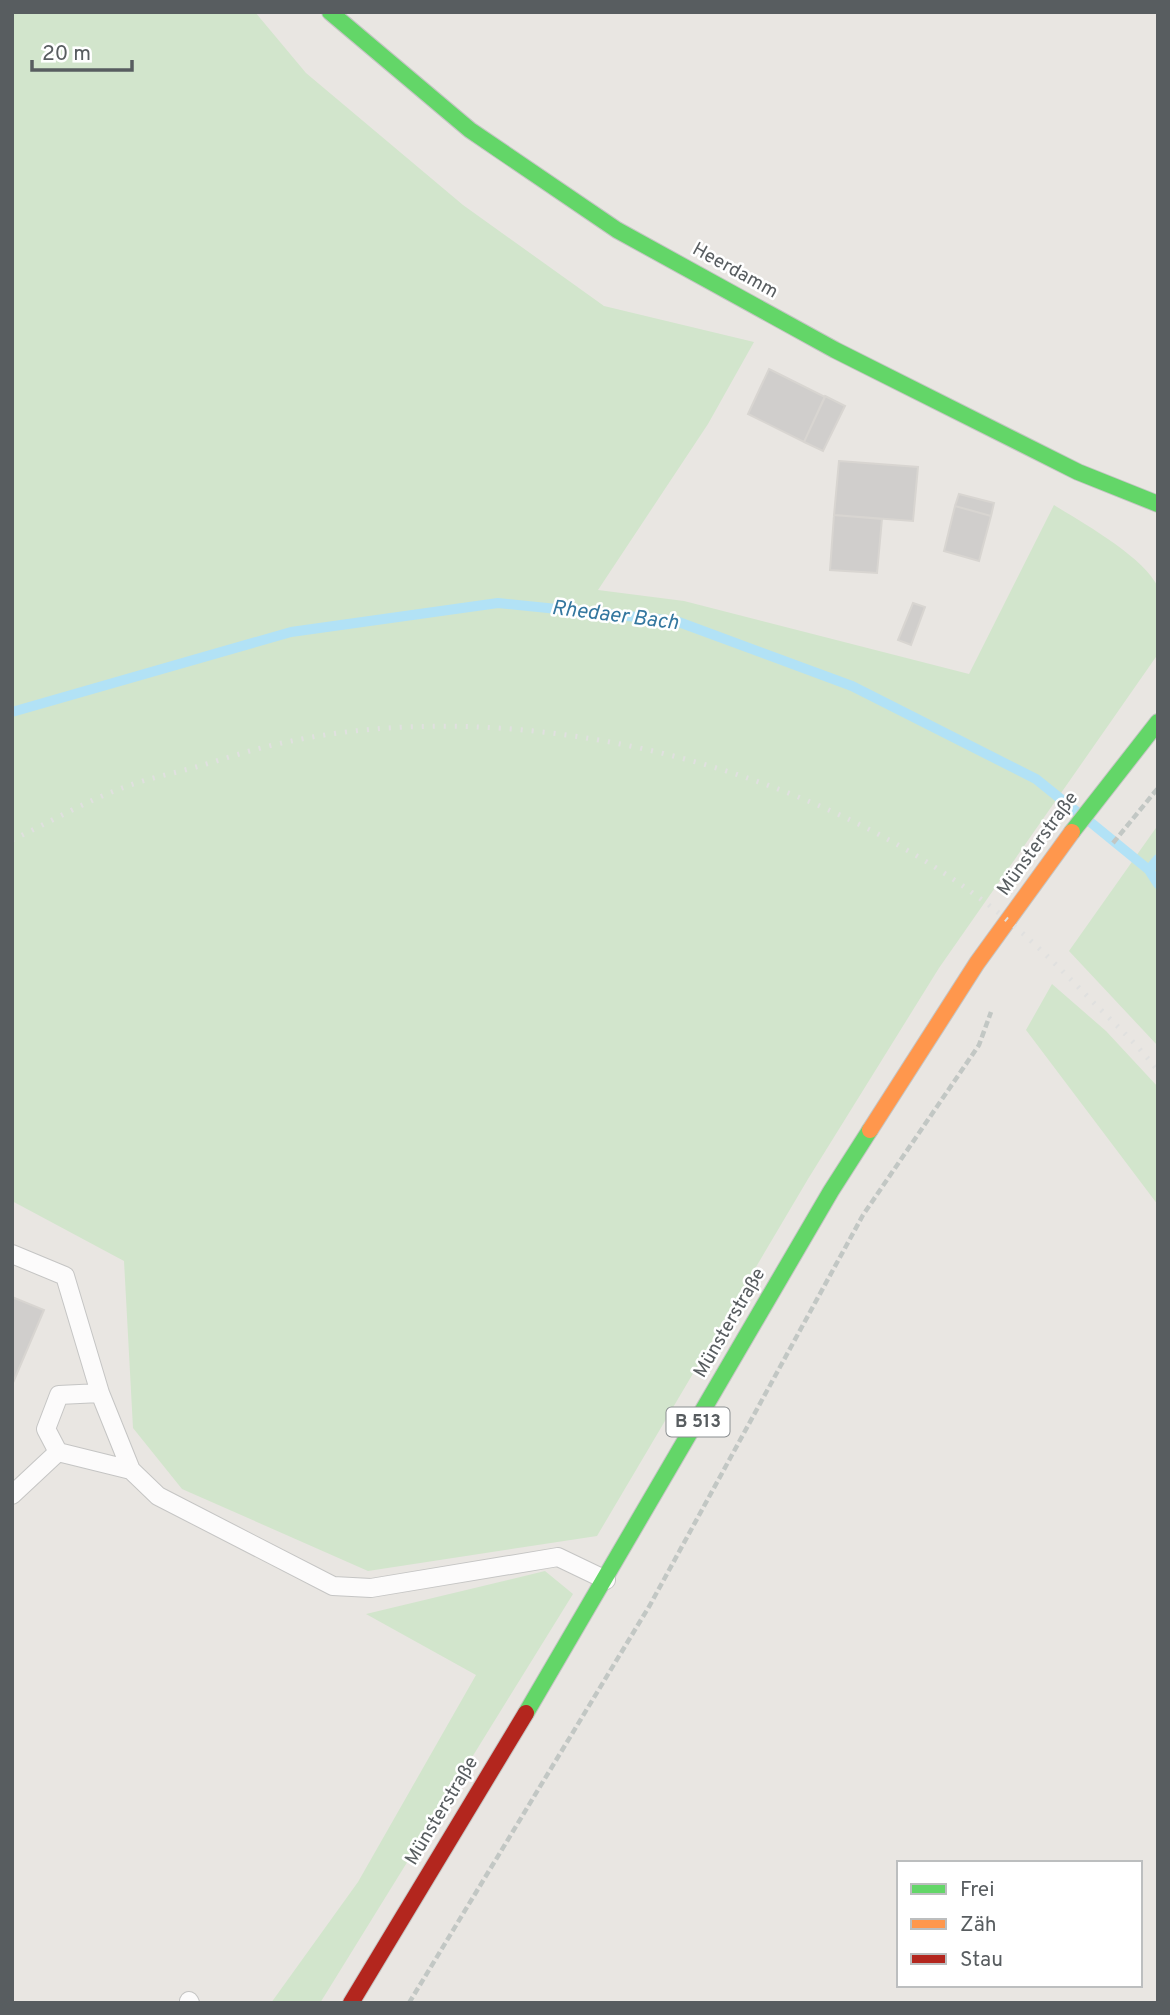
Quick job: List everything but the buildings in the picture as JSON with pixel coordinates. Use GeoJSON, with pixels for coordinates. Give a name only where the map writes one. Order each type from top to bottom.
{"type":"FeatureCollection","features":[{"type":"Feature","properties":{"kind":"main road","name":"Heerdamm"},"geometry":{"type":"LineString","coordinates":[[330,12],[470,130],[617,230],[847,356],[1078,472],[1158,504]]}},
{"type":"Feature","properties":{"kind":"main road","name":"Münsterstraße"},"geometry":{"type":"LineString","coordinates":[[351,2003],[606,1580],[831,1191],[977,963],[1058,850],[1158,722]]}},
{"type":"Feature","properties":{"kind":"lane"},"geometry":{"type":"LineString","coordinates":[[12,1254],[65,1276],[100,1393],[131,1470],[158,1496],[333,1586],[371,1588],[558,1557],[606,1580]]}},
{"type":"Feature","properties":{"kind":"lane"},"geometry":{"type":"LineString","coordinates":[[100,1393],[60,1395],[46,1429],[58,1452],[131,1470]]}},
{"type":"Feature","properties":{"kind":"lane"},"geometry":{"type":"LineString","coordinates":[[12,1495],[58,1452]]}},
{"type":"Feature","properties":{"kind":"path"},"geometry":{"type":"LineString","coordinates":[[1143,807],[1158,788]]}},
{"type":"Feature","properties":{"kind":"path"},"geometry":{"type":"LineString","coordinates":[[409,2003],[650,1605],[863,1215],[979,1045],[992,1010]]}},
{"type":"Feature","properties":{"kind":"green space"},"geometry":{"type":"Polygon","coordinates":[[[12,12],[255,12],[306,73],[463,205],[604,306],[754,342],[708,424],[598,590],[684,601],[969,674],[1054,505],[1127,553],[1151,576],[1158,587],[1158,654],[939,968],[808,1179],[597,1536],[368,1571],[182,1489],[133,1428],[124,1261],[12,1201],[12,12]]]}},
{"type":"Feature","properties":{"kind":"green space"},"geometry":{"type":"Polygon","coordinates":[[[1158,825],[1158,1046],[1069,951],[1158,825]]]}},
{"type":"Feature","properties":{"kind":"green space"},"geometry":{"type":"Polygon","coordinates":[[[1052,984],[1106,1031],[1158,1087],[1158,1205],[1026,1030],[1052,984]]]}},
{"type":"Feature","properties":{"kind":"green space"},"geometry":{"type":"Polygon","coordinates":[[[545,1571],[573,1594],[320,2003],[271,2003],[358,1882],[476,1675],[366,1614],[545,1571]]]}},
{"type":"Feature","properties":{"kind":"waterway","name":"Rhedaer Bach"},"geometry":{"type":"LineString","coordinates":[[12,712],[291,632],[498,603],[676,621],[852,686],[1036,779],[1077,812]]}},
{"type":"Feature","properties":{"kind":"waterway","name":"Rhedaer Bach"},"geometry":{"type":"LineString","coordinates":[[1089,821],[1149,870],[1158,884]]}},
{"type":"Feature","properties":{"kind":"waterway"},"geometry":{"type":"LineString","coordinates":[[1149,870],[1158,859]]}},
{"type":"Feature","properties":{"kind":"railway"},"geometry":{"type":"LineString","coordinates":[[12,840],[94,800],[140,782],[271,745],[368,730],[459,726],[551,733],[643,749],[733,773],[820,806],[901,846],[974,894],[1020,931],[1126,1035],[1158,1071]]}},
{"type":"Feature","properties":{"kind":"traffic: fast"},"geometry":{"type":"LineString","coordinates":[[330,12],[470,130],[617,230],[835,350],[1078,472],[1158,504]]}},
{"type":"Feature","properties":{"kind":"traffic: fast"},"geometry":{"type":"LineString","coordinates":[[1072,832],[1158,722]]}},
{"type":"Feature","properties":{"kind":"traffic: fast"},"geometry":{"type":"LineString","coordinates":[[526,1713],[831,1191],[870,1130]]}},
{"type":"Feature","properties":{"kind":"traffic: slow"},"geometry":{"type":"LineString","coordinates":[[870,1130],[977,963],[1072,832]]}},
{"type":"Feature","properties":{"kind":"traffic: jam"},"geometry":{"type":"LineString","coordinates":[[351,2003],[526,1713]]}}]}
